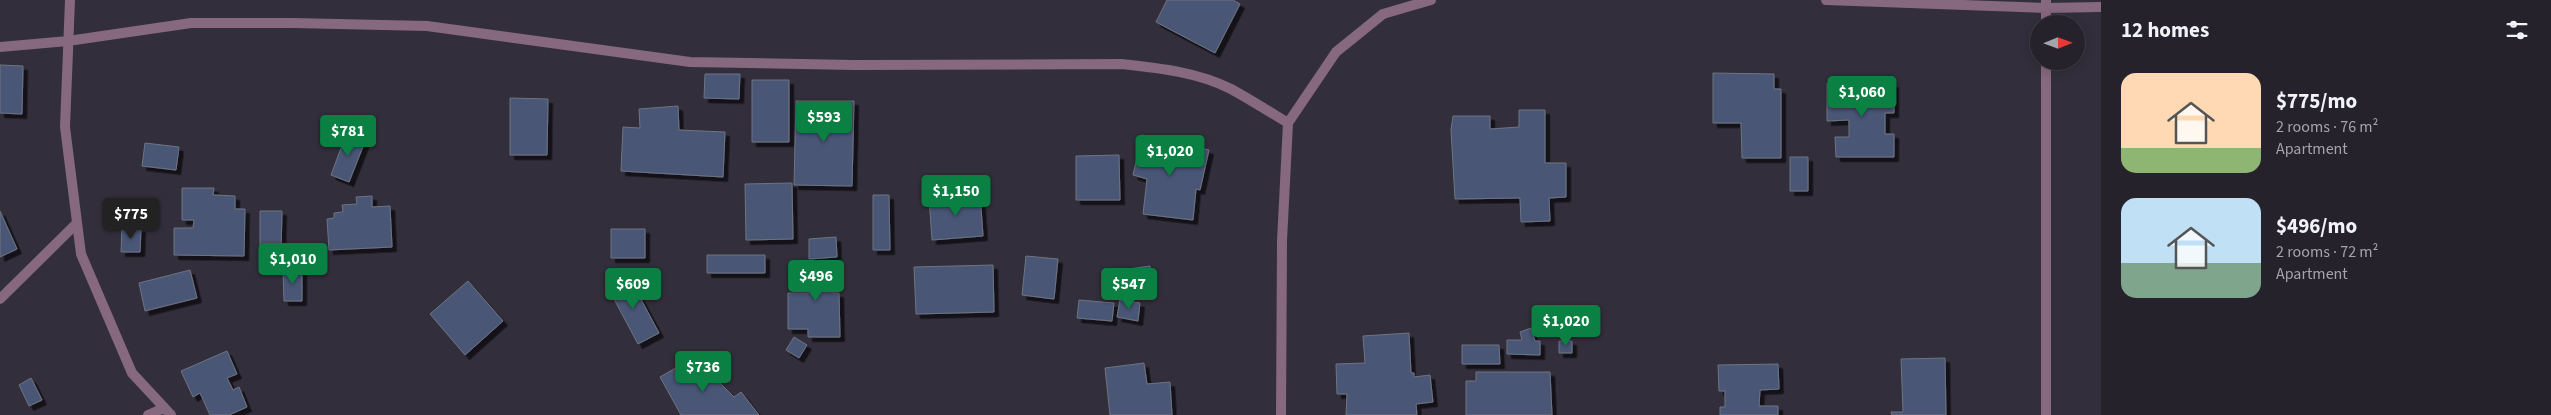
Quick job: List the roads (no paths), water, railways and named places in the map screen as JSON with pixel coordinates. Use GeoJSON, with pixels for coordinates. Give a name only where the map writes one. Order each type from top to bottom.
{"type":"FeatureCollection","features":[{"type":"Feature","properties":{"kind":"street"},"geometry":{"type":"LineString","coordinates":[[70,0],[64,127],[81,254],[132,373],[168,411]]}},
{"type":"Feature","properties":{"kind":"street"},"geometry":{"type":"LineString","coordinates":[[1281,415],[1282,241],[1288,123],[1336,52],[1383,14],[1431,0]]}},
{"type":"Feature","properties":{"kind":"street"},"geometry":{"type":"LineString","coordinates":[[1826,0],[2046,4],[2101,7]]}},
{"type":"Feature","properties":{"kind":"street"},"geometry":{"type":"LineString","coordinates":[[0,47],[68,41],[191,23],[302,23],[427,26],[690,62],[854,65],[1122,64],[1159,68],[1197,76],[1230,89],[1288,123]]}},
{"type":"Feature","properties":{"kind":"street"},"geometry":{"type":"LineString","coordinates":[[2046,70],[2046,415]]}},
{"type":"Feature","properties":{"kind":"street"},"geometry":{"type":"LineString","coordinates":[[0,300],[77,223]]}},
{"type":"Feature","properties":{"kind":"street"},"geometry":{"type":"LineString","coordinates":[[148,415],[168,411]]}}]}
